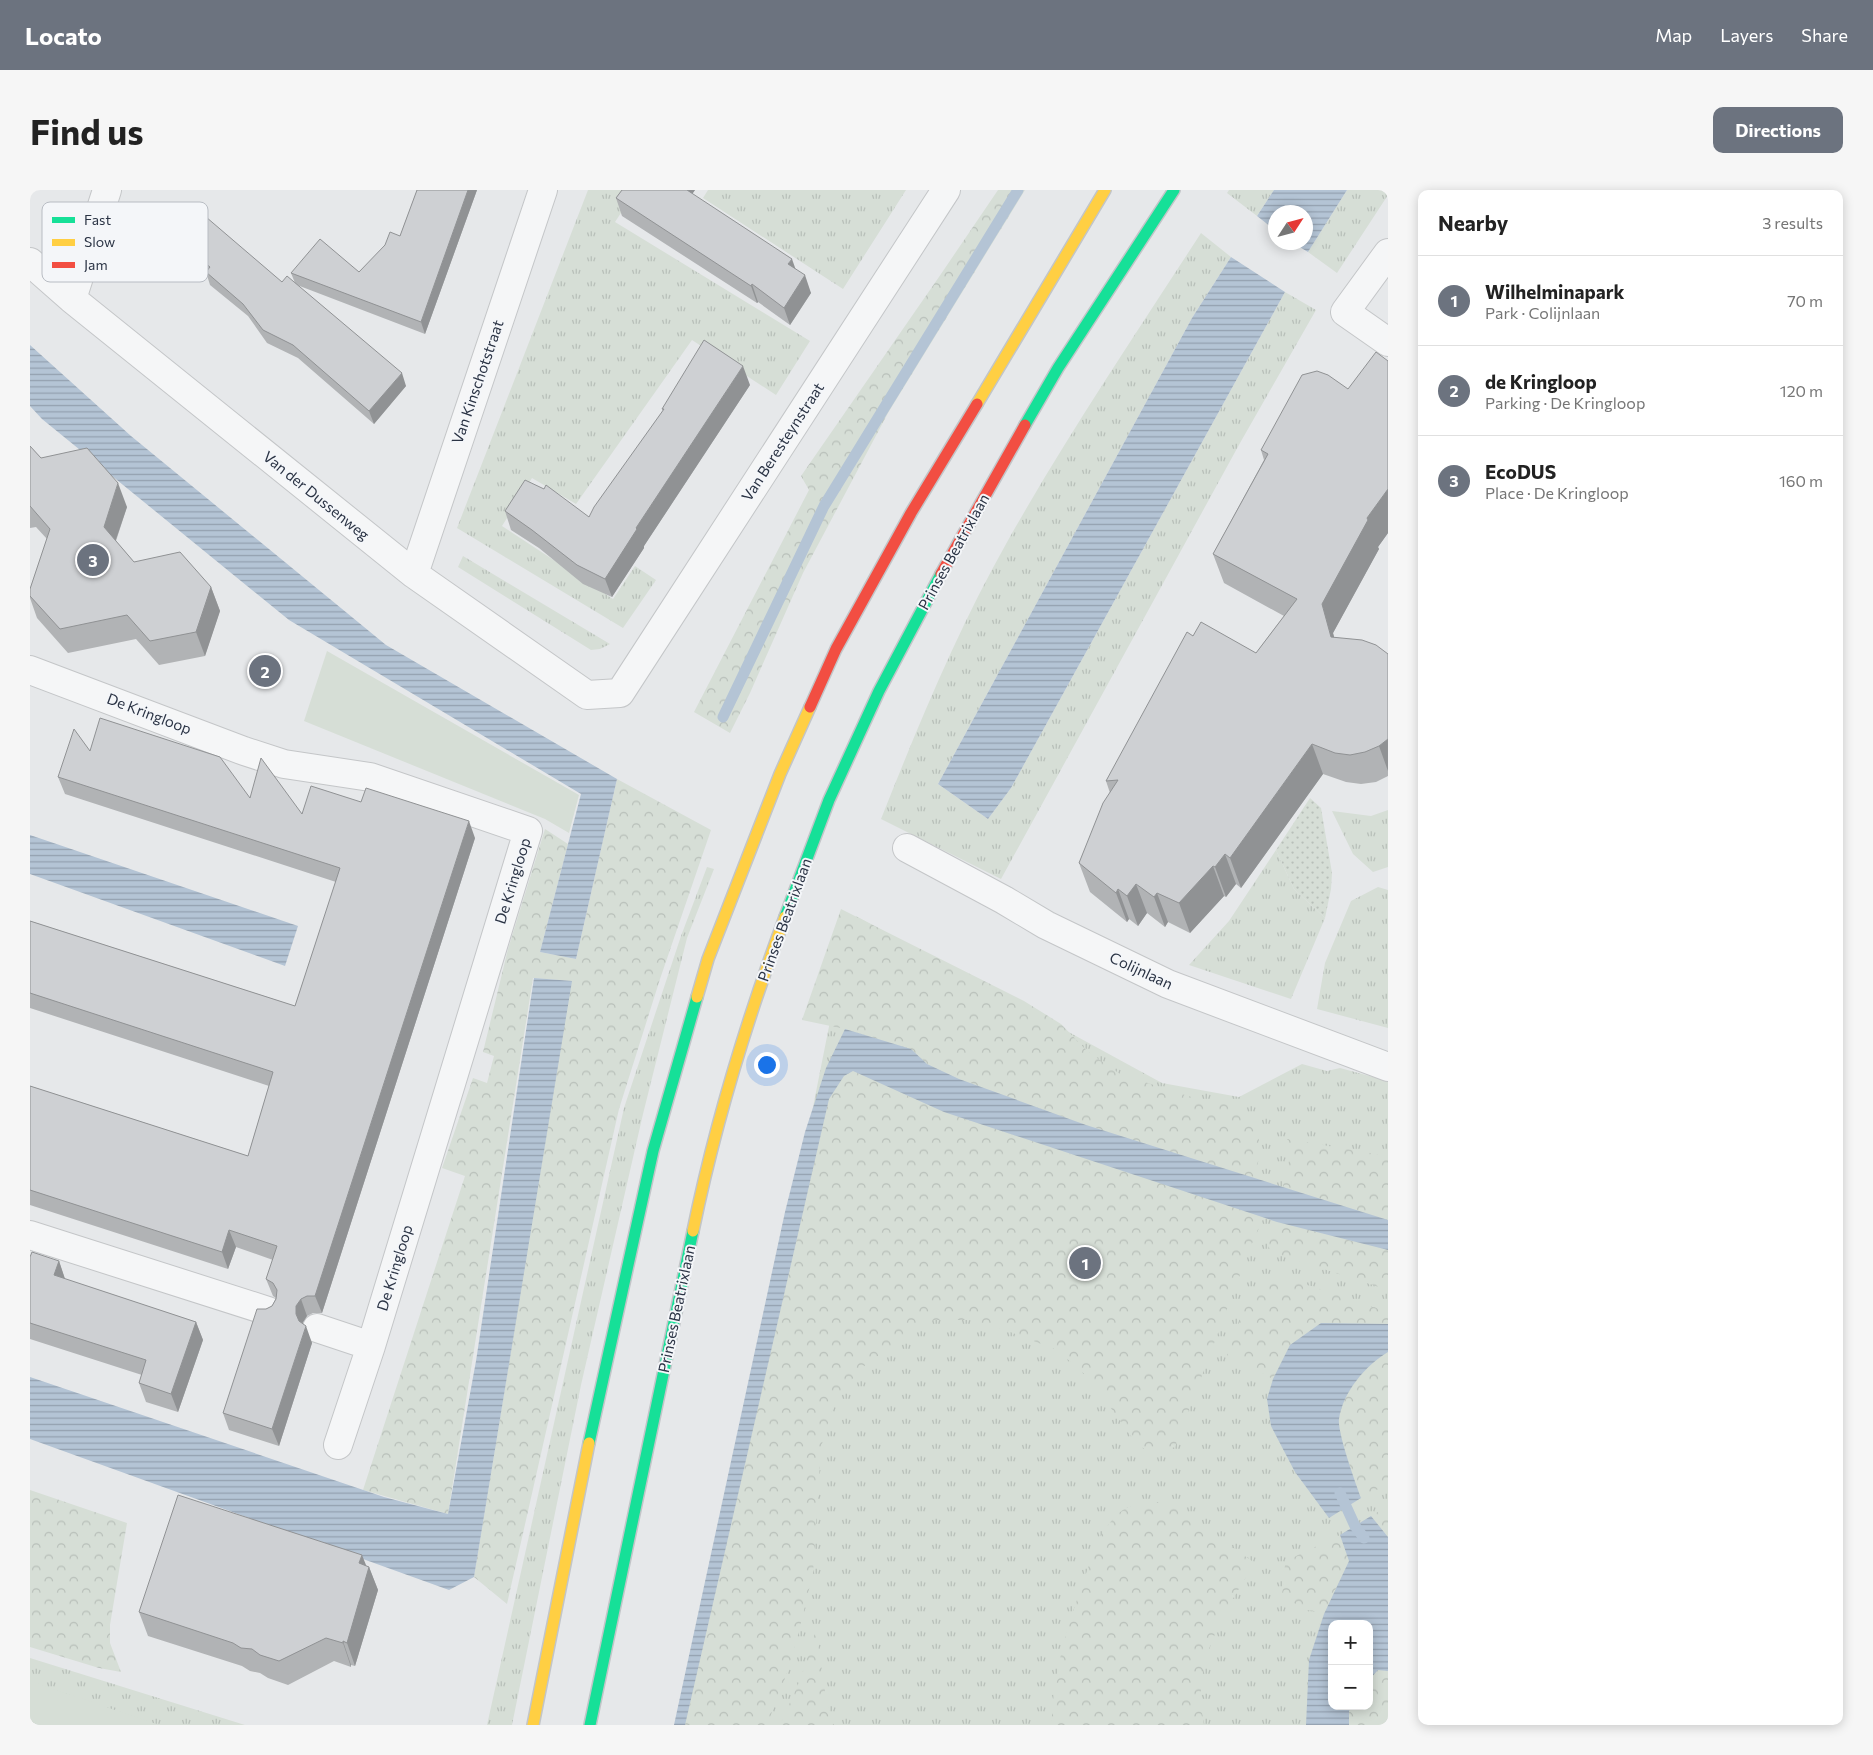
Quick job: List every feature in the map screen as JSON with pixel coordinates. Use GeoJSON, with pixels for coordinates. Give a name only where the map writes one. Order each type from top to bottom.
{"type":"FeatureCollection","features":[{"type":"Feature","properties":{"kind":"main road"},"geometry":{"type":"LineString","coordinates":[[533,1725],[585,1460],[653,1151],[708,959],[780,774],[836,649],[911,513],[1105,190]]}},
{"type":"Feature","properties":{"kind":"main road","name":"Prinses Beatrixlaan"},"geometry":{"type":"LineString","coordinates":[[590,1725],[708,1160],[763,975],[829,800],[880,691],[959,540],[1058,368],[1174,190]]}},
{"type":"Feature","properties":{"kind":"street"},"geometry":{"type":"LineString","coordinates":[[103,202],[107,190]]}},
{"type":"Feature","properties":{"kind":"street","name":"Van Kinschotstraat"},"geometry":{"type":"LineString","coordinates":[[414,574],[543,190]]}},
{"type":"Feature","properties":{"kind":"street","name":"Van Beresteynstraat"},"geometry":{"type":"LineString","coordinates":[[620,693],[946,190]]}},
{"type":"Feature","properties":{"kind":"street"},"geometry":{"type":"LineString","coordinates":[[1388,253],[1345,312],[1388,342]]}},
{"type":"Feature","properties":{"kind":"street","name":"Van der Dussenweg"},"geometry":{"type":"LineString","coordinates":[[30,262],[42,273]]}},
{"type":"Feature","properties":{"kind":"street","name":"Van der Dussenweg"},"geometry":{"type":"LineString","coordinates":[[53,282],[414,574],[586,695],[620,693]]}},
{"type":"Feature","properties":{"kind":"street"},"geometry":{"type":"LineString","coordinates":[[72,299],[77,282]]}},
{"type":"Feature","properties":{"kind":"street","name":"De Kringloop"},"geometry":{"type":"LineString","coordinates":[[30,670],[244,751],[284,764],[370,777],[528,831],[338,1445]]}},
{"type":"Feature","properties":{"kind":"street","name":"Colijnlaan"},"geometry":{"type":"LineString","coordinates":[[906,848],[1004,900],[1046,925],[1168,984],[1388,1068]]}},
{"type":"Feature","properties":{"kind":"street"},"geometry":{"type":"LineString","coordinates":[[30,1235],[268,1311]]}},
{"type":"Feature","properties":{"kind":"street"},"geometry":{"type":"LineString","coordinates":[[317,1328],[370,1346]]}},
{"type":"Feature","properties":{"kind":"green space"},"geometry":{"type":"Polygon","coordinates":[[[588,190],[636,190],[615,222],[810,341],[776,395],[692,340],[576,504],[532,478],[502,526],[613,599],[635,566],[656,580],[623,628],[457,528],[588,190]]]}},
{"type":"Feature","properties":{"kind":"green space"},"geometry":{"type":"Polygon","coordinates":[[[708,190],[906,190],[843,289],[703,198],[708,190]]]}},
{"type":"Feature","properties":{"kind":"green space"},"geometry":{"type":"Polygon","coordinates":[[[998,190],[1025,190],[888,413],[803,573],[750,693],[730,733],[694,712],[809,490],[801,476],[998,190]]]}},
{"type":"Feature","properties":{"kind":"green space"},"geometry":{"type":"Polygon","coordinates":[[[1229,190],[1274,190],[1257,216],[1227,193],[1229,190]]]}},
{"type":"Feature","properties":{"kind":"green space"},"geometry":{"type":"Polygon","coordinates":[[[1347,190],[1388,190],[1388,195],[1337,273],[1308,252],[1313,250],[1313,244],[1347,190]]]}},
{"type":"Feature","properties":{"kind":"green space"},"geometry":{"type":"Polygon","coordinates":[[[1201,233],[1231,257],[1192,318],[938,784],[988,819],[1011,788],[1285,292],[1316,310],[1240,443],[1001,879],[881,819],[924,714],[955,645],[1006,544],[1077,425],[1201,233]]]}},
{"type":"Feature","properties":{"kind":"green space"},"geometry":{"type":"Polygon","coordinates":[[[463,556],[610,644],[600,649],[591,650],[458,567],[463,556]]]}},
{"type":"Feature","properties":{"kind":"green space"},"geometry":{"type":"Polygon","coordinates":[[[327,651],[579,795],[569,833],[545,819],[304,721],[327,651]]]}},
{"type":"Feature","properties":{"kind":"green space"},"geometry":{"type":"Polygon","coordinates":[[[617,779],[711,830],[660,979],[619,1109],[507,1604],[474,1577],[571,981],[533,978],[448,1514],[363,1490],[465,1176],[442,1168],[473,1078],[487,1083],[494,1056],[483,1052],[508,949],[545,829],[568,844],[540,952],[576,959],[617,779]]]}},
{"type":"Feature","properties":{"kind":"green space"},"geometry":{"type":"Polygon","coordinates":[[[1310,798],[1321,808],[1332,873],[1325,918],[1294,889],[1276,850],[1310,798]]]}},
{"type":"Feature","properties":{"kind":"green space"},"geometry":{"type":"Polygon","coordinates":[[[1388,810],[1388,867],[1373,872],[1353,854],[1332,811],[1371,816],[1388,810]]]}},
{"type":"Feature","properties":{"kind":"green space"},"geometry":{"type":"Polygon","coordinates":[[[1276,850],[1294,889],[1325,918],[1291,999],[1189,965],[1229,921],[1276,850]]]}},
{"type":"Feature","properties":{"kind":"green space"},"geometry":{"type":"Polygon","coordinates":[[[707,867],[714,869],[687,938],[643,1114],[581,1385],[512,1725],[487,1725],[624,1108],[681,936],[707,867]]]}},
{"type":"Feature","properties":{"kind":"green space"},"geometry":{"type":"Polygon","coordinates":[[[1378,887],[1388,890],[1388,1028],[1317,1009],[1325,963],[1351,901],[1378,887]]]}},
{"type":"Feature","properties":{"kind":"green space"},"geometry":{"type":"Polygon","coordinates":[[[841,909],[1024,1001],[1061,1024],[1087,1051],[1120,1074],[1188,1096],[1242,1108],[1254,1125],[1262,1149],[1253,1179],[1086,1125],[959,1079],[927,1064],[911,1049],[845,1029],[802,1020],[841,909]]]}},
{"type":"Feature","properties":{"kind":"green space"},"geometry":{"type":"Polygon","coordinates":[[[856,916],[1162,1083],[1239,1097],[1302,1064],[1327,1071],[1340,1068],[1388,1081],[1388,1725],[681,1725],[749,1429],[845,946],[856,916]]]}},
{"type":"Feature","properties":{"kind":"green space"},"geometry":{"type":"Polygon","coordinates":[[[853,1071],[944,1112],[1264,1217],[1250,1248],[1175,1447],[1160,1452],[1147,1451],[1136,1443],[1090,1379],[1057,1350],[1005,1330],[969,1320],[935,1320],[918,1326],[863,1367],[841,1392],[834,1404],[821,1447],[813,1573],[787,1673],[767,1725],[685,1725],[829,1099],[844,1076],[853,1071]]]}},
{"type":"Feature","properties":{"kind":"green space"},"geometry":{"type":"Polygon","coordinates":[[[1287,1139],[1388,1156],[1388,1220],[1283,1187],[1292,1148],[1287,1139]]]}},
{"type":"Feature","properties":{"kind":"green space"},"geometry":{"type":"Polygon","coordinates":[[[1277,1222],[1388,1250],[1388,1290],[1271,1252],[1268,1245],[1277,1222]]]}},
{"type":"Feature","properties":{"kind":"green space"},"geometry":{"type":"Polygon","coordinates":[[[1278,1278],[1311,1286],[1388,1312],[1388,1324],[1321,1324],[1290,1345],[1273,1379],[1227,1355],[1248,1299],[1257,1285],[1278,1278]]]}},
{"type":"Feature","properties":{"kind":"green space"},"geometry":{"type":"Polygon","coordinates":[[[1388,1352],[1388,1484],[1361,1498],[1344,1446],[1339,1419],[1345,1399],[1356,1381],[1363,1372],[1388,1352]]]}},
{"type":"Feature","properties":{"kind":"green space"},"geometry":{"type":"Polygon","coordinates":[[[30,1490],[127,1523],[110,1625],[110,1643],[121,1672],[99,1668],[30,1647],[30,1490]]]}},
{"type":"Feature","properties":{"kind":"green space"},"geometry":{"type":"Polygon","coordinates":[[[1153,1501],[1171,1505],[1252,1561],[1249,1572],[1222,1617],[1204,1661],[1200,1699],[1204,1725],[1052,1725],[1055,1687],[1062,1650],[1096,1546],[1103,1532],[1117,1514],[1136,1504],[1153,1501]]]}},
{"type":"Feature","properties":{"kind":"green space"},"geometry":{"type":"Polygon","coordinates":[[[1388,1506],[1388,1537],[1371,1516],[1388,1506]]]}},
{"type":"Feature","properties":{"kind":"green space"},"geometry":{"type":"Polygon","coordinates":[[[1340,1535],[1349,1561],[1324,1614],[1303,1609],[1282,1595],[1285,1565],[1296,1556],[1340,1535]]]}},
{"type":"Feature","properties":{"kind":"green space"},"geometry":{"type":"Polygon","coordinates":[[[816,1630],[826,1698],[834,1725],[780,1725],[800,1680],[816,1630]]]}},
{"type":"Feature","properties":{"kind":"green space"},"geometry":{"type":"Polygon","coordinates":[[[30,1658],[245,1725],[30,1725],[30,1658]]]}},
{"type":"Feature","properties":{"kind":"green space"},"geometry":{"type":"Polygon","coordinates":[[[1378,1669],[1388,1671],[1388,1725],[1349,1725],[1350,1710],[1373,1710],[1373,1675],[1378,1669]]]}},
{"type":"Feature","properties":{"kind":"green space"},"geometry":{"type":"Polygon","coordinates":[[[30,1681],[159,1725],[30,1725],[30,1681]]]}},
{"type":"Feature","properties":{"kind":"water"},"geometry":{"type":"Polygon","coordinates":[[[1274,190],[1347,190],[1313,244],[1313,205],[1268,205],[1268,225],[1257,216],[1274,190]]]}},
{"type":"Feature","properties":{"kind":"water"},"geometry":{"type":"Polygon","coordinates":[[[1231,257],[1285,292],[1011,788],[988,819],[938,784],[1192,318],[1231,257]]]}},
{"type":"Feature","properties":{"kind":"water"},"geometry":{"type":"Polygon","coordinates":[[[30,345],[131,436],[386,645],[617,779],[576,959],[540,952],[581,794],[289,620],[42,419],[30,406],[30,345]]]}},
{"type":"Feature","properties":{"kind":"water"},"geometry":{"type":"Polygon","coordinates":[[[30,835],[298,926],[285,966],[30,874],[30,835]]]}},
{"type":"Feature","properties":{"kind":"water"},"geometry":{"type":"Polygon","coordinates":[[[534,978],[572,981],[474,1577],[449,1590],[30,1439],[30,1377],[384,1497],[448,1514],[476,1361],[534,978]]]}},
{"type":"Feature","properties":{"kind":"water"},"geometry":{"type":"Polygon","coordinates":[[[845,1029],[911,1049],[927,1064],[959,1079],[1086,1125],[1388,1220],[1388,1250],[1277,1222],[944,1112],[853,1071],[844,1076],[829,1099],[685,1725],[674,1725],[785,1212],[805,1132],[826,1068],[845,1029]]]}},
{"type":"Feature","properties":{"kind":"water"},"geometry":{"type":"Polygon","coordinates":[[[1321,1323],[1388,1324],[1388,1352],[1363,1372],[1356,1381],[1345,1399],[1339,1419],[1344,1446],[1361,1498],[1329,1518],[1295,1472],[1284,1451],[1271,1426],[1267,1399],[1273,1379],[1290,1345],[1321,1323]]]}},
{"type":"Feature","properties":{"kind":"water"},"geometry":{"type":"Polygon","coordinates":[[[1371,1516],[1388,1537],[1388,1671],[1378,1670],[1373,1676],[1373,1620],[1328,1620],[1328,1710],[1350,1710],[1349,1725],[1306,1725],[1309,1660],[1324,1614],[1349,1561],[1340,1535],[1371,1516]]]}},
{"type":"Feature","properties":{"kind":"building"},"geometry":{"type":"Polygon","coordinates":[[[417,190],[468,190],[421,322],[291,273],[320,239],[359,272],[385,245],[390,232],[400,236],[417,190]]]}},
{"type":"Feature","properties":{"kind":"building"},"geometry":{"type":"Polygon","coordinates":[[[622,190],[687,190],[792,259],[788,264],[805,275],[784,308],[752,284],[751,286],[616,198],[622,190]]]}},
{"type":"Feature","properties":{"kind":"building"},"geometry":{"type":"Polygon","coordinates":[[[208,219],[282,282],[287,276],[402,373],[369,411],[293,345],[263,330],[243,304],[208,274],[210,267],[208,265],[208,219]]]}},
{"type":"Feature","properties":{"kind":"building"},"geometry":{"type":"Polygon","coordinates":[[[704,340],[743,366],[636,528],[605,579],[577,565],[505,511],[525,480],[544,489],[546,485],[589,517],[594,507],[664,409],[662,409],[704,340]]]}},
{"type":"Feature","properties":{"kind":"building"},"geometry":{"type":"Polygon","coordinates":[[[1376,352],[1388,361],[1388,489],[1367,518],[1368,520],[1322,604],[1331,637],[1362,640],[1376,645],[1388,654],[1388,739],[1379,746],[1365,752],[1350,755],[1335,753],[1312,744],[1230,858],[1225,854],[1215,867],[1213,866],[1179,903],[1157,893],[1154,897],[1136,884],[1127,896],[1118,889],[1116,893],[1079,863],[1103,803],[1118,780],[1106,781],[1187,632],[1193,636],[1201,622],[1256,653],[1297,599],[1213,554],[1268,454],[1261,450],[1302,375],[1317,371],[1328,375],[1348,389],[1376,352]]]}},
{"type":"Feature","properties":{"kind":"building"},"geometry":{"type":"Polygon","coordinates":[[[30,446],[41,458],[87,448],[118,483],[104,527],[134,562],[180,552],[211,587],[196,632],[150,641],[127,615],[60,629],[30,596],[30,589],[50,529],[30,506],[30,446]]]}},
{"type":"Feature","properties":{"kind":"building"},"geometry":{"type":"Polygon","coordinates":[[[100,718],[220,757],[250,798],[261,758],[302,814],[311,786],[361,802],[366,788],[469,821],[315,1296],[307,1296],[301,1299],[296,1306],[296,1314],[299,1321],[306,1326],[272,1429],[223,1413],[257,1309],[266,1309],[272,1306],[276,1299],[277,1290],[273,1283],[266,1279],[277,1246],[229,1230],[222,1252],[30,1190],[30,1086],[248,1156],[273,1072],[30,993],[30,921],[295,1006],[340,868],[58,777],[74,729],[90,751],[100,718]]]}},
{"type":"Feature","properties":{"kind":"building"},"geometry":{"type":"Polygon","coordinates":[[[32,1252],[59,1261],[54,1275],[196,1322],[171,1394],[139,1383],[146,1360],[30,1323],[30,1257],[32,1252]]]}},
{"type":"Feature","properties":{"kind":"building"},"geometry":{"type":"Polygon","coordinates":[[[178,1495],[362,1555],[359,1563],[369,1567],[347,1643],[326,1638],[279,1661],[260,1655],[252,1649],[241,1648],[233,1643],[139,1612],[178,1495]]]}},
{"type":"Feature","properties":{"kind":"waterway"},"geometry":{"type":"LineString","coordinates":[[723,717],[824,506],[1018,190]]}},
{"type":"Feature","properties":{"kind":"waterway"},"geometry":{"type":"LineString","coordinates":[[1340,1493],[1355,1526],[1364,1538]]}},
{"type":"Feature","properties":{"kind":"traffic: fast"},"geometry":{"type":"LineString","coordinates":[[1025,425],[1058,368],[1174,190]]}},
{"type":"Feature","properties":{"kind":"traffic: fast"},"geometry":{"type":"LineString","coordinates":[[785,917],[829,800],[879,691],[941,574]]}},
{"type":"Feature","properties":{"kind":"traffic: fast"},"geometry":{"type":"LineString","coordinates":[[589,1443],[653,1151],[697,997]]}},
{"type":"Feature","properties":{"kind":"traffic: fast"},"geometry":{"type":"LineString","coordinates":[[590,1725],[693,1231]]}},
{"type":"Feature","properties":{"kind":"traffic: slow"},"geometry":{"type":"LineString","coordinates":[[977,404],[1105,190]]}},
{"type":"Feature","properties":{"kind":"traffic: slow"},"geometry":{"type":"LineString","coordinates":[[697,997],[708,959],[780,774],[810,707]]}},
{"type":"Feature","properties":{"kind":"traffic: slow"},"geometry":{"type":"LineString","coordinates":[[693,1231],[711,1151],[733,1072],[785,917]]}},
{"type":"Feature","properties":{"kind":"traffic: slow"},"geometry":{"type":"LineString","coordinates":[[533,1725],[589,1443]]}},
{"type":"Feature","properties":{"kind":"traffic: jam"},"geometry":{"type":"LineString","coordinates":[[810,707],[836,649],[911,513],[977,404]]}},
{"type":"Feature","properties":{"kind":"traffic: jam"},"geometry":{"type":"LineString","coordinates":[[941,574],[1025,425]]}},
{"type":"Feature","properties":{"kind":"place","name":"EcoDUS"},"geometry":{"type":"Point","coordinates":[93,560]}},
{"type":"Feature","properties":{"kind":"place","name":"de Kringloop"},"geometry":{"type":"Point","coordinates":[265,671]}},
{"type":"Feature","properties":{"kind":"place","name":"Wilhelminapark"},"geometry":{"type":"Point","coordinates":[1085,1263]}}]}
